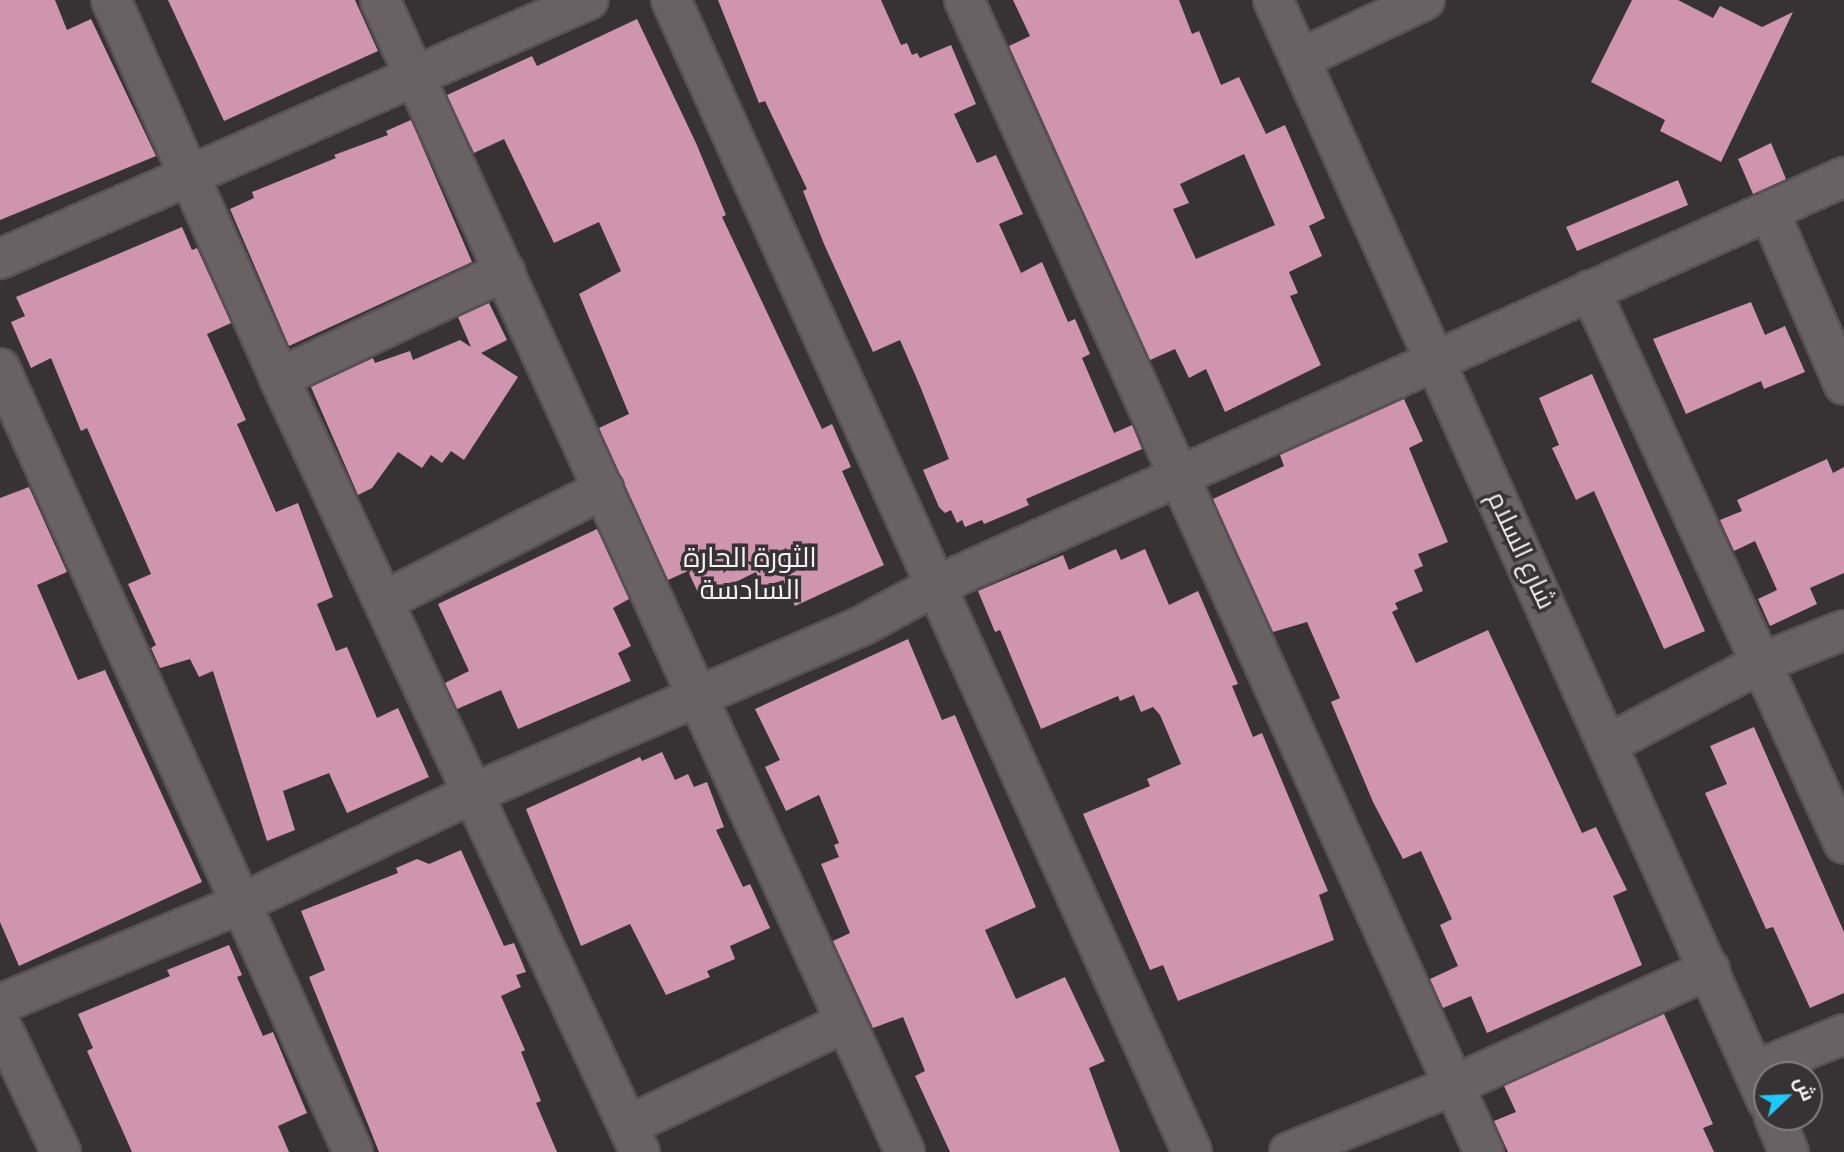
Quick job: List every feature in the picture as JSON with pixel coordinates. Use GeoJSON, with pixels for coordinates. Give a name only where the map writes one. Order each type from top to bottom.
{"type":"FeatureCollection","features":[{"type":"Feature","properties":{"kind":"street"},"geometry":{"type":"LineString","coordinates":[[111,0],[279,378],[634,1138],[844,1023]]}},
{"type":"Feature","properties":{"kind":"street"},"geometry":{"type":"LineString","coordinates":[[380,0],[905,1152]]}},
{"type":"Feature","properties":{"kind":"street"},"geometry":{"type":"LineString","coordinates":[[0,259],[588,0]]}},
{"type":"Feature","properties":{"kind":"street"},"geometry":{"type":"LineString","coordinates":[[671,0],[933,587],[1192,1152]]}},
{"type":"Feature","properties":{"kind":"street"},"geometry":{"type":"LineString","coordinates":[[964,0],[1177,476],[1328,801],[1483,1152]]}},
{"type":"Feature","properties":{"kind":"street","name":"شارع السلام"},"geometry":{"type":"LineString","coordinates":[[1273,0],[1610,743],[1753,1070]]}},
{"type":"Feature","properties":{"kind":"street"},"geometry":{"type":"LineString","coordinates":[[1300,59],[1425,0]]}},
{"type":"Feature","properties":{"kind":"street"},"geometry":{"type":"LineString","coordinates":[[0,1004],[240,904],[474,793],[860,627],[933,587],[1844,177]]}},
{"type":"Feature","properties":{"kind":"street"},"geometry":{"type":"LineString","coordinates":[[1769,211],[1844,385]]}},
{"type":"Feature","properties":{"kind":"street"},"geometry":{"type":"LineString","coordinates":[[279,378],[505,271]]}},
{"type":"Feature","properties":{"kind":"street"},"geometry":{"type":"LineString","coordinates":[[1590,290],[1844,844]]}},
{"type":"Feature","properties":{"kind":"street"},"geometry":{"type":"LineString","coordinates":[[0,368],[353,1152]]}},
{"type":"Feature","properties":{"kind":"street"},"geometry":{"type":"LineString","coordinates":[[384,601],[604,489]]}},
{"type":"Feature","properties":{"kind":"street"},"geometry":{"type":"LineString","coordinates":[[1610,743],[1761,663],[1844,630]]}},
{"type":"Feature","properties":{"kind":"street"},"geometry":{"type":"LineString","coordinates":[[1289,1152],[1452,1086],[1710,969]]}},
{"type":"Feature","properties":{"kind":"street"},"geometry":{"type":"LineString","coordinates":[[0,1023],[61,1152]]}},
{"type":"Feature","properties":{"kind":"street"},"geometry":{"type":"LineString","coordinates":[[1800,1061],[1844,1034]]}},
{"type":"Feature","properties":{"kind":"street"},"geometry":{"type":"LineString","coordinates":[[1780,1131],[1789,1152]]}},
{"type":"Feature","properties":{"kind":"building"},"geometry":{"type":"Polygon","coordinates":[[[0,0],[55,0],[67,30],[91,19],[156,156],[0,220],[0,0]]]}},
{"type":"Feature","properties":{"kind":"building"},"geometry":{"type":"Polygon","coordinates":[[[168,0],[355,0],[378,51],[224,121],[168,0]]]}},
{"type":"Feature","properties":{"kind":"building"},"geometry":{"type":"Polygon","coordinates":[[[718,0],[881,0],[901,45],[907,43],[912,55],[917,53],[920,58],[951,45],[976,104],[954,114],[977,163],[996,155],[1023,214],[999,224],[1021,273],[1042,262],[1068,322],[1075,319],[1090,354],[1082,358],[1114,433],[1132,425],[1142,449],[1026,499],[1029,505],[984,524],[982,520],[965,527],[962,520],[957,523],[951,510],[945,513],[939,507],[923,470],[949,459],[900,340],[873,352],[824,244],[803,191],[807,189],[765,101],[759,103],[718,0]]]}},
{"type":"Feature","properties":{"kind":"building"},"geometry":{"type":"Polygon","coordinates":[[[1013,0],[1179,0],[1192,34],[1199,31],[1221,85],[1239,77],[1266,134],[1285,125],[1325,218],[1309,226],[1322,256],[1289,272],[1298,293],[1290,296],[1321,365],[1225,412],[1206,369],[1189,378],[1175,349],[1150,360],[1009,46],[1030,36],[1013,0]],[[1244,154],[1180,184],[1189,203],[1173,209],[1196,259],[1275,225],[1244,154]]]}},
{"type":"Feature","properties":{"kind":"building"},"geometry":{"type":"Polygon","coordinates":[[[1632,0],[1678,0],[1713,18],[1720,6],[1762,27],[1793,12],[1721,162],[1660,131],[1665,120],[1591,82],[1632,0]]]}},
{"type":"Feature","properties":{"kind":"building"},"geometry":{"type":"Polygon","coordinates":[[[637,19],[696,143],[726,215],[722,217],[822,429],[832,424],[851,467],[842,471],[884,565],[795,606],[783,580],[763,589],[756,572],[701,599],[688,571],[668,580],[599,428],[629,414],[579,294],[621,271],[599,222],[554,243],[504,139],[474,153],[447,95],[532,56],[537,66],[637,19]]]}},
{"type":"Feature","properties":{"kind":"building"},"geometry":{"type":"Polygon","coordinates":[[[411,120],[472,262],[289,346],[230,209],[254,198],[252,192],[336,158],[334,155],[388,135],[386,131],[411,120]]]}},
{"type":"Feature","properties":{"kind":"building"},"geometry":{"type":"Polygon","coordinates":[[[1771,143],[1786,179],[1753,194],[1738,159],[1771,143]]]}},
{"type":"Feature","properties":{"kind":"building"},"geometry":{"type":"Polygon","coordinates":[[[1678,180],[1688,205],[1577,251],[1566,227],[1678,180]]]}},
{"type":"Feature","properties":{"kind":"building"},"geometry":{"type":"Polygon","coordinates":[[[182,227],[192,250],[197,248],[231,323],[207,334],[246,420],[237,424],[276,512],[298,503],[333,597],[317,604],[336,651],[347,647],[377,718],[398,708],[429,777],[347,813],[329,773],[283,791],[295,830],[267,841],[213,671],[199,677],[190,659],[160,668],[151,648],[156,645],[128,584],[151,574],[87,428],[81,431],[51,358],[31,368],[11,322],[25,316],[16,297],[182,227]]]}},
{"type":"Feature","properties":{"kind":"building"},"geometry":{"type":"Polygon","coordinates":[[[1751,302],[1765,335],[1785,326],[1805,372],[1764,389],[1761,381],[1686,414],[1653,339],[1751,302]]]}},
{"type":"Feature","properties":{"kind":"building"},"geometry":{"type":"Polygon","coordinates":[[[489,303],[507,340],[481,353],[518,377],[464,460],[451,451],[442,463],[431,455],[422,468],[398,452],[372,488],[358,495],[311,387],[373,358],[375,363],[410,351],[413,360],[460,340],[471,347],[458,317],[489,303]]]}},
{"type":"Feature","properties":{"kind":"building"},"geometry":{"type":"Polygon","coordinates":[[[1592,374],[1705,631],[1664,649],[1594,491],[1576,500],[1552,448],[1559,445],[1539,398],[1592,374]]]}},
{"type":"Feature","properties":{"kind":"building"},"geometry":{"type":"Polygon","coordinates":[[[1404,399],[1423,441],[1409,448],[1448,542],[1418,554],[1423,566],[1414,570],[1423,591],[1395,603],[1398,609],[1392,612],[1416,663],[1488,630],[1582,833],[1596,827],[1627,890],[1613,896],[1642,965],[1487,1033],[1471,996],[1443,1008],[1430,979],[1458,966],[1440,925],[1452,919],[1421,851],[1403,859],[1373,802],[1331,702],[1340,698],[1307,622],[1273,632],[1213,499],[1284,466],[1280,455],[1404,399]]]}},
{"type":"Feature","properties":{"kind":"building"},"geometry":{"type":"Polygon","coordinates":[[[1827,459],[1833,473],[1844,467],[1844,573],[1810,588],[1817,604],[1770,626],[1758,599],[1777,590],[1755,541],[1734,551],[1720,520],[1742,511],[1737,500],[1827,459]]]}},
{"type":"Feature","properties":{"kind":"building"},"geometry":{"type":"Polygon","coordinates":[[[29,487],[67,572],[37,585],[78,680],[105,670],[202,882],[19,966],[0,922],[0,498],[29,487]]]}},
{"type":"Feature","properties":{"kind":"building"},"geometry":{"type":"Polygon","coordinates":[[[597,529],[629,599],[613,608],[631,646],[618,653],[631,681],[518,729],[501,690],[457,709],[445,683],[469,671],[438,604],[597,529]]]}},
{"type":"Feature","properties":{"kind":"building"},"geometry":{"type":"Polygon","coordinates":[[[1116,549],[1121,560],[1145,549],[1169,605],[1198,591],[1238,684],[1232,686],[1253,737],[1262,733],[1328,891],[1319,895],[1334,940],[1178,1001],[1163,965],[1150,970],[1083,814],[1150,786],[1147,779],[1181,764],[1160,715],[1153,707],[1141,712],[1134,695],[1120,701],[1118,696],[1041,729],[1000,630],[995,632],[978,591],[1063,555],[1069,570],[1116,549]]]}},
{"type":"Feature","properties":{"kind":"building"},"geometry":{"type":"Polygon","coordinates":[[[908,639],[942,720],[955,715],[1036,907],[985,930],[1016,999],[1065,977],[1105,1061],[1089,1068],[1120,1152],[950,1152],[915,1076],[925,1071],[903,1017],[873,1028],[833,941],[850,933],[821,864],[839,857],[834,845],[839,843],[819,795],[786,811],[765,767],[780,760],[755,709],[908,639]]]}},
{"type":"Feature","properties":{"kind":"building"},"geometry":{"type":"Polygon","coordinates":[[[1754,727],[1844,932],[1844,993],[1810,1008],[1773,927],[1766,929],[1705,793],[1727,784],[1710,746],[1754,727]]]}},
{"type":"Feature","properties":{"kind":"building"},"geometry":{"type":"Polygon","coordinates":[[[662,752],[675,780],[688,774],[694,787],[707,782],[724,827],[716,830],[743,887],[750,884],[770,928],[730,946],[735,959],[707,971],[710,977],[666,995],[630,924],[581,946],[526,809],[640,757],[642,761],[662,752]]]}},
{"type":"Feature","properties":{"kind":"building"},"geometry":{"type":"Polygon","coordinates":[[[461,850],[504,946],[514,943],[526,972],[516,975],[521,987],[501,996],[525,1050],[521,1052],[541,1101],[536,1103],[557,1152],[379,1152],[309,977],[325,970],[301,911],[398,873],[396,868],[417,859],[429,864],[461,850]]]}},
{"type":"Feature","properties":{"kind":"building"},"geometry":{"type":"Polygon","coordinates":[[[229,945],[242,975],[237,977],[263,1036],[273,1032],[307,1113],[278,1126],[289,1152],[132,1152],[87,1051],[93,1048],[78,1014],[170,976],[167,970],[229,945]]]}},
{"type":"Feature","properties":{"kind":"building"},"geometry":{"type":"Polygon","coordinates":[[[1664,1014],[1713,1124],[1703,1128],[1714,1152],[1508,1152],[1494,1121],[1516,1112],[1504,1086],[1664,1014]]]}},
{"type":"Feature","properties":{"kind":"district","name":"الثورة الحارة السادسة"},"geometry":{"type":"Point","coordinates":[750,573]}}]}
